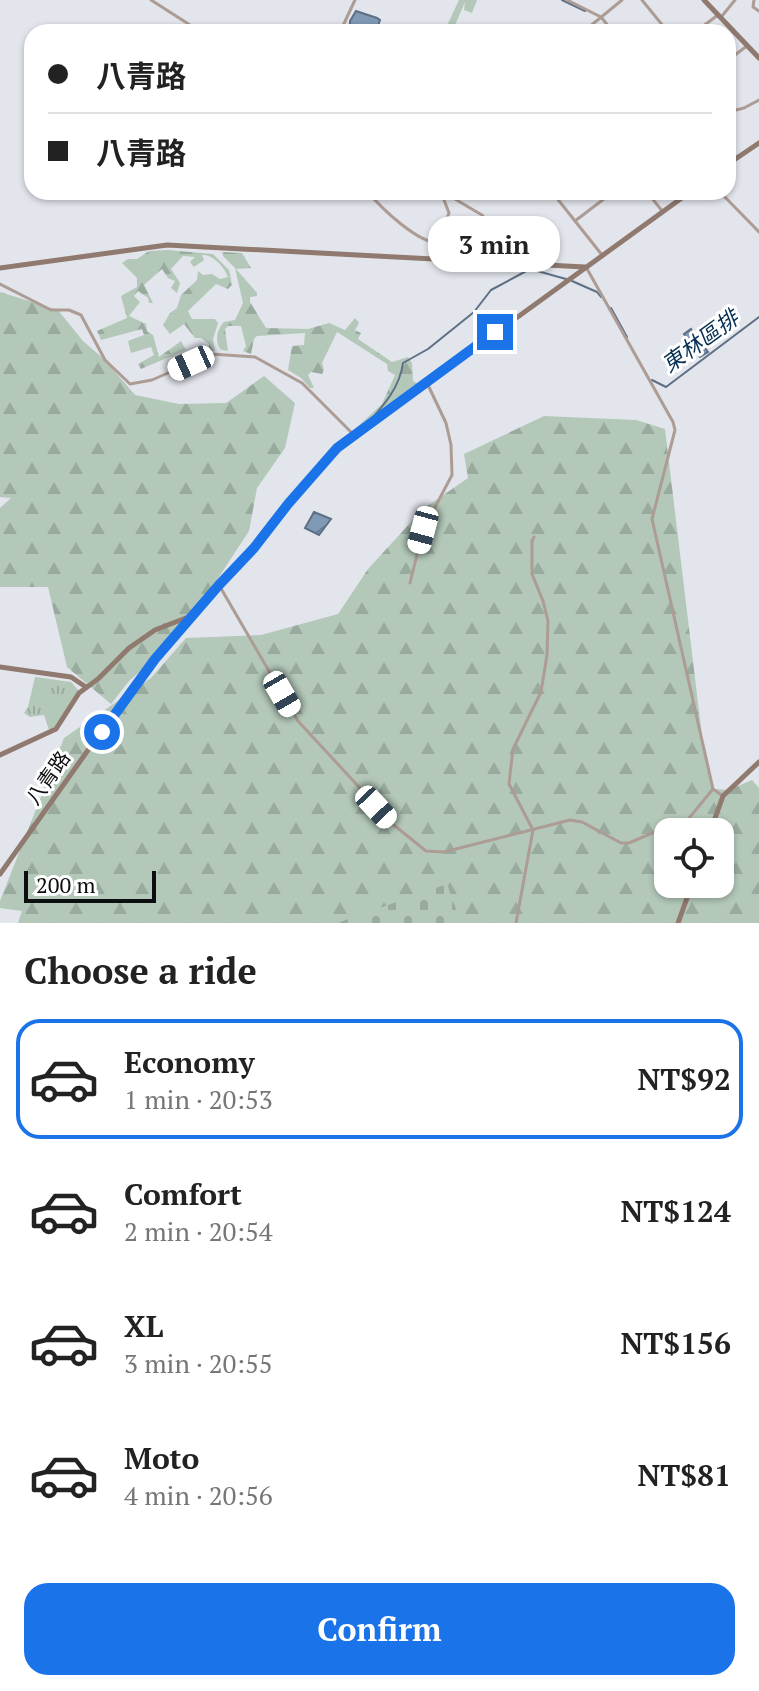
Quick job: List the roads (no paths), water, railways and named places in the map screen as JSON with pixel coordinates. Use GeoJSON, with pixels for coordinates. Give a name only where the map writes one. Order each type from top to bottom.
{"type":"FeatureCollection","features":[{"type":"Feature","properties":{"kind":"main road"},"geometry":{"type":"LineString","coordinates":[[704,0],[726,24]]}},
{"type":"Feature","properties":{"kind":"main road"},"geometry":{"type":"LineString","coordinates":[[736,34],[759,58]]}},
{"type":"Feature","properties":{"kind":"main road"},"geometry":{"type":"LineString","coordinates":[[736,159],[759,143]]}},
{"type":"Feature","properties":{"kind":"main road","name":"八青路"},"geometry":{"type":"LineString","coordinates":[[0,874],[135,684],[337,448],[679,200]]}},
{"type":"Feature","properties":{"kind":"main road"},"geometry":{"type":"LineString","coordinates":[[0,268],[167,245],[586,267]]}},
{"type":"Feature","properties":{"kind":"main road"},"geometry":{"type":"LineString","coordinates":[[0,755],[56,729],[86,687],[129,648],[155,630],[194,616]]}},
{"type":"Feature","properties":{"kind":"main road"},"geometry":{"type":"LineString","coordinates":[[0,667],[71,677],[86,687]]}},
{"type":"Feature","properties":{"kind":"main road"},"geometry":{"type":"LineString","coordinates":[[715,818],[723,796],[759,762]]}},
{"type":"Feature","properties":{"kind":"main road"},"geometry":{"type":"LineString","coordinates":[[678,923],[687,898]]}},
{"type":"Feature","properties":{"kind":"street"},"geometry":{"type":"LineString","coordinates":[[151,0],[188,24]]}},
{"type":"Feature","properties":{"kind":"street"},"geometry":{"type":"LineString","coordinates":[[345,24],[355,0]]}},
{"type":"Feature","properties":{"kind":"street"},"geometry":{"type":"LineString","coordinates":[[567,0],[601,17],[607,24]]}},
{"type":"Feature","properties":{"kind":"street"},"geometry":{"type":"LineString","coordinates":[[593,24],[622,0]]}},
{"type":"Feature","properties":{"kind":"street"},"geometry":{"type":"LineString","coordinates":[[642,0],[662,24]]}},
{"type":"Feature","properties":{"kind":"street"},"geometry":{"type":"LineString","coordinates":[[707,24],[735,0]]}},
{"type":"Feature","properties":{"kind":"street"},"geometry":{"type":"LineString","coordinates":[[754,0],[753,7],[759,11]]}},
{"type":"Feature","properties":{"kind":"street"},"geometry":{"type":"LineString","coordinates":[[736,54],[747,46]]}},
{"type":"Feature","properties":{"kind":"street"},"geometry":{"type":"LineString","coordinates":[[736,110],[759,100]]}},
{"type":"Feature","properties":{"kind":"street"},"geometry":{"type":"LineString","coordinates":[[377,200],[427,242],[438,243]]}},
{"type":"Feature","properties":{"kind":"street"},"geometry":{"type":"LineString","coordinates":[[443,259],[438,243],[449,213],[444,200]]}},
{"type":"Feature","properties":{"kind":"street"},"geometry":{"type":"LineString","coordinates":[[460,200],[482,215],[518,263]]}},
{"type":"Feature","properties":{"kind":"street"},"geometry":{"type":"LineString","coordinates":[[558,200],[602,255]]}},
{"type":"Feature","properties":{"kind":"street"},"geometry":{"type":"LineString","coordinates":[[575,221],[603,200]]}},
{"type":"Feature","properties":{"kind":"street"},"geometry":{"type":"LineString","coordinates":[[653,200],[663,212]]}},
{"type":"Feature","properties":{"kind":"street"},"geometry":{"type":"LineString","coordinates":[[728,200],[759,232]]}},
{"type":"Feature","properties":{"kind":"street"},"geometry":{"type":"LineString","coordinates":[[586,267],[673,422],[675,430],[652,519],[713,789],[723,796]]}},
{"type":"Feature","properties":{"kind":"street"},"geometry":{"type":"LineString","coordinates":[[0,284],[51,310],[69,310],[81,315],[105,360],[130,384],[152,380],[211,354],[255,357],[302,383],[353,434]]}},
{"type":"Feature","properties":{"kind":"street"},"geometry":{"type":"LineString","coordinates":[[410,583],[423,530],[452,475],[451,445],[446,423],[426,381]]}},
{"type":"Feature","properties":{"kind":"street"},"geometry":{"type":"LineString","coordinates":[[516,923],[533,830],[509,784],[513,749],[541,692],[547,655],[548,621],[532,574],[534,537]]}},
{"type":"Feature","properties":{"kind":"street"},"geometry":{"type":"LineString","coordinates":[[219,585],[298,721],[395,826],[426,851],[438,853],[570,820],[582,822],[621,843],[629,843],[685,823],[713,789]]}},
{"type":"Feature","properties":{"kind":"water"},"geometry":{"type":"Polygon","coordinates":[[[356,11],[380,20],[379,24],[350,24],[356,11]]]}},
{"type":"Feature","properties":{"kind":"water"},"geometry":{"type":"Polygon","coordinates":[[[691,329],[708,352],[700,357],[684,334],[691,329]]]}},
{"type":"Feature","properties":{"kind":"water"},"geometry":{"type":"Polygon","coordinates":[[[314,512],[331,519],[319,535],[305,528],[314,512]]]}},
{"type":"Feature","properties":{"kind":"waterway"},"geometry":{"type":"LineString","coordinates":[[562,0],[585,11]]}},
{"type":"Feature","properties":{"kind":"waterway"},"geometry":{"type":"LineString","coordinates":[[368,423],[395,388],[403,363],[428,349],[474,312],[491,290],[530,269],[566,279]]}},
{"type":"Feature","properties":{"kind":"waterway","name":"東林區排"},"geometry":{"type":"LineString","coordinates":[[572,281],[597,292],[601,297]]}},
{"type":"Feature","properties":{"kind":"waterway","name":"東林區排"},"geometry":{"type":"LineString","coordinates":[[611,308],[627,337]]}},
{"type":"Feature","properties":{"kind":"waterway","name":"東林區排"},"geometry":{"type":"LineString","coordinates":[[652,380],[666,387],[759,317]]}}]}
